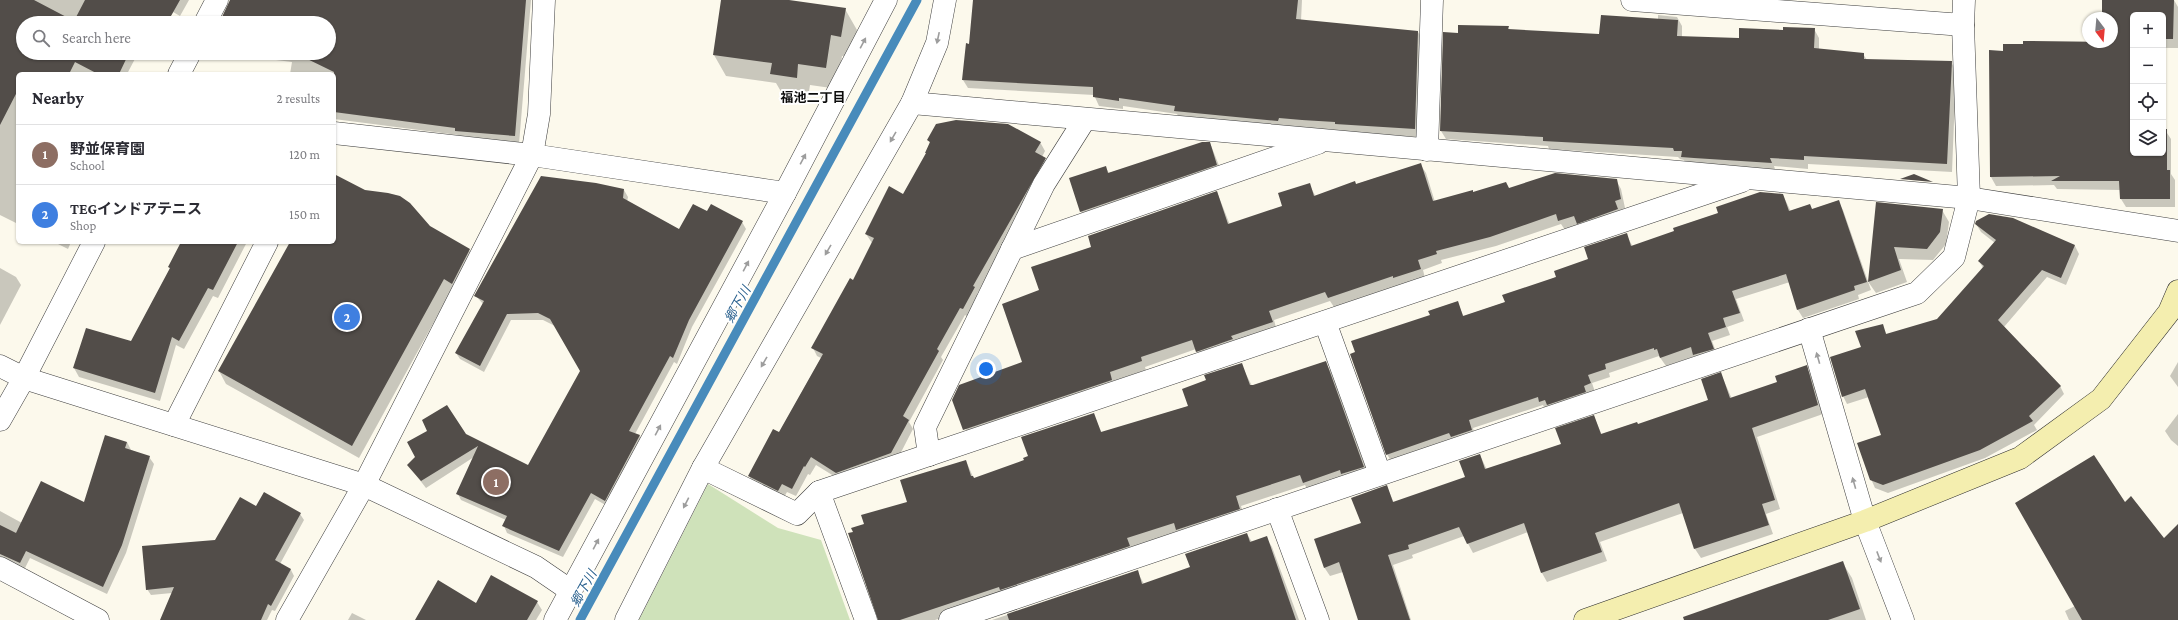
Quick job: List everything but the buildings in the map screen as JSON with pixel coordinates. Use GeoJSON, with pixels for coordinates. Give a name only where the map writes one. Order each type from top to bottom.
{"type":"FeatureCollection","features":[{"type":"Feature","properties":{"kind":"street"},"geometry":{"type":"LineString","coordinates":[[209,16],[217,0]]}},
{"type":"Feature","properties":{"kind":"street"},"geometry":{"type":"LineString","coordinates":[[287,620],[364,485],[532,155],[539,114],[544,0]]}},
{"type":"Feature","properties":{"kind":"street"},"geometry":{"type":"LineString","coordinates":[[555,620],[785,193],[886,0]]}},
{"type":"Feature","properties":{"kind":"street"},"geometry":{"type":"LineString","coordinates":[[626,620],[704,468],[912,103],[937,43],[945,0]]}},
{"type":"Feature","properties":{"kind":"street"},"geometry":{"type":"LineString","coordinates":[[1427,150],[1432,0]]}},
{"type":"Feature","properties":{"kind":"street"},"geometry":{"type":"LineString","coordinates":[[1632,0],[1963,25]]}},
{"type":"Feature","properties":{"kind":"street"},"geometry":{"type":"LineString","coordinates":[[950,620],[1916,293],[1954,256],[1969,198],[1963,25],[1964,0]]}},
{"type":"Feature","properties":{"kind":"street"},"geometry":{"type":"LineString","coordinates":[[181,72],[187,60]]}},
{"type":"Feature","properties":{"kind":"street"},"geometry":{"type":"LineString","coordinates":[[912,103],[1969,198],[2178,231]]}},
{"type":"Feature","properties":{"kind":"street"},"geometry":{"type":"LineString","coordinates":[[930,455],[925,427],[1044,184],[1085,119]]}},
{"type":"Feature","properties":{"kind":"street"},"geometry":{"type":"LineString","coordinates":[[336,133],[532,155],[785,193]]}},
{"type":"Feature","properties":{"kind":"street"},"geometry":{"type":"LineString","coordinates":[[1012,249],[1325,141]]}},
{"type":"Feature","properties":{"kind":"street"},"geometry":{"type":"LineString","coordinates":[[704,468],[796,514],[819,492],[1750,179]]}},
{"type":"Feature","properties":{"kind":"street"},"geometry":{"type":"LineString","coordinates":[[0,420],[24,378],[93,244]]}},
{"type":"Feature","properties":{"kind":"street"},"geometry":{"type":"LineString","coordinates":[[174,425],[266,244]]}},
{"type":"Feature","properties":{"kind":"street"},"geometry":{"type":"LineString","coordinates":[[1585,620],[1865,521],[2020,458],[2101,400],[2169,312],[2178,291]]}},
{"type":"Feature","properties":{"kind":"street"},"geometry":{"type":"LineString","coordinates":[[1325,322],[1380,474]]}},
{"type":"Feature","properties":{"kind":"street"},"geometry":{"type":"LineString","coordinates":[[1809,329],[1865,521],[1903,620]]}},
{"type":"Feature","properties":{"kind":"street"},"geometry":{"type":"LineString","coordinates":[[0,366],[24,378],[364,485],[536,567],[571,591]]}},
{"type":"Feature","properties":{"kind":"street"},"geometry":{"type":"LineString","coordinates":[[819,492],[866,620]]}},
{"type":"Feature","properties":{"kind":"street"},"geometry":{"type":"LineString","coordinates":[[1277,509],[1318,620]]}},
{"type":"Feature","properties":{"kind":"street"},"geometry":{"type":"LineString","coordinates":[[0,568],[98,620]]}},
{"type":"Feature","properties":{"kind":"green space"},"geometry":{"type":"Polygon","coordinates":[[[708,484],[778,528],[821,540],[850,620],[639,620],[708,484]]]}},
{"type":"Feature","properties":{"kind":"waterway","name":"郷下川"},"geometry":{"type":"LineString","coordinates":[[580,620],[917,0]]}},
{"type":"Feature","properties":{"kind":"place","name":"TEGインドアテニス"},"geometry":{"type":"Point","coordinates":[347,317]}},
{"type":"Feature","properties":{"kind":"place","name":"野並保育園"},"geometry":{"type":"Point","coordinates":[496,482]}},
{"type":"Feature","properties":{"kind":"district","name":"福池二丁目"},"geometry":{"type":"Point","coordinates":[813,97]}}]}
